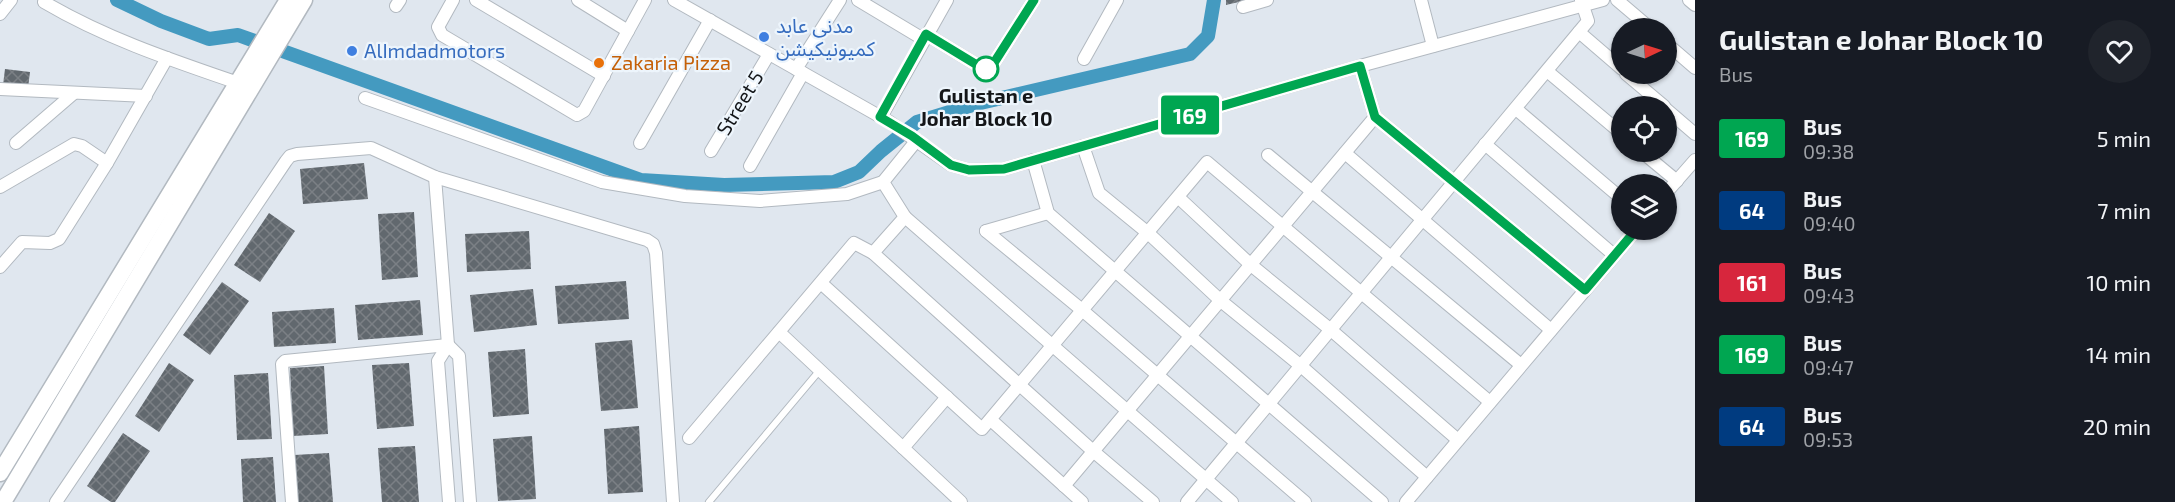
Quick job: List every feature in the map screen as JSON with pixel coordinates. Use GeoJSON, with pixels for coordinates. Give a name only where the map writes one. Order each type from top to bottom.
{"type":"FeatureCollection","features":[{"type":"Feature","properties":{"kind":"street"},"geometry":{"type":"LineString","coordinates":[[0,14],[11,0]]}},
{"type":"Feature","properties":{"kind":"street"},"geometry":{"type":"LineString","coordinates":[[283,21],[288,0]]}},
{"type":"Feature","properties":{"kind":"street"},"geometry":{"type":"LineString","coordinates":[[0,473],[247,77],[283,21],[304,0]]}},
{"type":"Feature","properties":{"kind":"street"},"geometry":{"type":"LineString","coordinates":[[453,0],[438,27],[442,35],[573,114],[580,114],[584,111],[645,0]]}},
{"type":"Feature","properties":{"kind":"street"},"geometry":{"type":"LineString","coordinates":[[476,0],[604,75]]}},
{"type":"Feature","properties":{"kind":"street"},"geometry":{"type":"LineString","coordinates":[[578,0],[628,31]]}},
{"type":"Feature","properties":{"kind":"street"},"geometry":{"type":"LineString","coordinates":[[674,0],[884,119],[951,165],[969,170],[1004,169],[1582,3],[1603,0]]}},
{"type":"Feature","properties":{"kind":"street"},"geometry":{"type":"LineString","coordinates":[[750,166],[840,0]]}},
{"type":"Feature","properties":{"kind":"street"},"geometry":{"type":"LineString","coordinates":[[884,119],[924,37],[946,0]]}},
{"type":"Feature","properties":{"kind":"street"},"geometry":{"type":"LineString","coordinates":[[865,2],[924,37],[986,69],[992,66],[1034,0]]}},
{"type":"Feature","properties":{"kind":"street"},"geometry":{"type":"LineString","coordinates":[[1084,59],[1117,0]]}},
{"type":"Feature","properties":{"kind":"street"},"geometry":{"type":"LineString","coordinates":[[1243,7],[1267,0]]}},
{"type":"Feature","properties":{"kind":"street"},"geometry":{"type":"LineString","coordinates":[[1421,0],[1434,46]]}},
{"type":"Feature","properties":{"kind":"street"},"geometry":{"type":"LineString","coordinates":[[1617,0],[1638,18]]}},
{"type":"Feature","properties":{"kind":"street"},"geometry":{"type":"LineString","coordinates":[[1689,0],[1695,5]]}},
{"type":"Feature","properties":{"kind":"street"},"geometry":{"type":"LineString","coordinates":[[44,2],[76,21],[130,45],[167,58],[247,77]]}},
{"type":"Feature","properties":{"kind":"street"},"geometry":{"type":"LineString","coordinates":[[1187,502],[1588,21],[1582,3]]}},
{"type":"Feature","properties":{"kind":"street"},"geometry":{"type":"LineString","coordinates":[[640,143],[710,20]]}},
{"type":"Feature","properties":{"kind":"street"},"geometry":{"type":"LineString","coordinates":[[1579,32],[1611,60]]}},
{"type":"Feature","properties":{"kind":"street"},"geometry":{"type":"LineString","coordinates":[[1677,52],[1695,68]]}},
{"type":"Feature","properties":{"kind":"street","name":"Street 5"},"geometry":{"type":"LineString","coordinates":[[711,152],[770,54]]}},
{"type":"Feature","properties":{"kind":"street"},"geometry":{"type":"LineString","coordinates":[[0,267],[22,242],[50,243],[59,239],[107,163],[167,58]]}},
{"type":"Feature","properties":{"kind":"street"},"geometry":{"type":"LineString","coordinates":[[1360,66],[1375,117],[1585,290]]}},
{"type":"Feature","properties":{"kind":"street"},"geometry":{"type":"LineString","coordinates":[[1547,70],[1611,125]]}},
{"type":"Feature","properties":{"kind":"street"},"geometry":{"type":"LineString","coordinates":[[3,502],[247,77]]}},
{"type":"Feature","properties":{"kind":"street"},"geometry":{"type":"LineString","coordinates":[[1637,84],[1651,96]]}},
{"type":"Feature","properties":{"kind":"street"},"geometry":{"type":"LineString","coordinates":[[0,89],[146,96]]}},
{"type":"Feature","properties":{"kind":"street"},"geometry":{"type":"LineString","coordinates":[[16,142],[74,93]]}},
{"type":"Feature","properties":{"kind":"street"},"geometry":{"type":"LineString","coordinates":[[365,98],[602,182],[685,196],[760,201],[847,194],[883,182],[914,138]]}},
{"type":"Feature","properties":{"kind":"street"},"geometry":{"type":"LineString","coordinates":[[1516,109],[1611,190]]}},
{"type":"Feature","properties":{"kind":"street"},"geometry":{"type":"LineString","coordinates":[[1064,486],[1375,117]]}},
{"type":"Feature","properties":{"kind":"street"},"geometry":{"type":"LineString","coordinates":[[1677,118],[1695,134]]}},
{"type":"Feature","properties":{"kind":"street"},"geometry":{"type":"LineString","coordinates":[[0,187],[74,144],[82,146],[107,163]]}},
{"type":"Feature","properties":{"kind":"street"},"geometry":{"type":"LineString","coordinates":[[1485,144],[1614,255]]}},
{"type":"Feature","properties":{"kind":"street"},"geometry":{"type":"LineString","coordinates":[[1083,146],[1099,193],[1148,233],[1221,301],[1301,366],[1427,477]]}},
{"type":"Feature","properties":{"kind":"street"},"geometry":{"type":"LineString","coordinates":[[56,502],[290,156],[371,148],[435,177],[647,240],[652,244],[656,253],[673,502]]}},
{"type":"Feature","properties":{"kind":"street"},"geometry":{"type":"LineString","coordinates":[[1345,153],[1551,330]]}},
{"type":"Feature","properties":{"kind":"street"},"geometry":{"type":"LineString","coordinates":[[1268,155],[1521,365]]}},
{"type":"Feature","properties":{"kind":"street"},"geometry":{"type":"LineString","coordinates":[[1034,160],[1048,213],[1382,502]]}},
{"type":"Feature","properties":{"kind":"street"},"geometry":{"type":"LineString","coordinates":[[1677,182],[1695,160]]}},
{"type":"Feature","properties":{"kind":"street"},"geometry":{"type":"LineString","coordinates":[[821,283],[982,429],[1207,162],[1490,402]]}},
{"type":"Feature","properties":{"kind":"street"},"geometry":{"type":"LineString","coordinates":[[1654,162],[1668,174]]}},
{"type":"Feature","properties":{"kind":"street"},"geometry":{"type":"LineString","coordinates":[[435,177],[448,345],[438,361],[449,502]]}},
{"type":"Feature","properties":{"kind":"street"},"geometry":{"type":"LineString","coordinates":[[883,182],[905,217],[1232,502]]}},
{"type":"Feature","properties":{"kind":"street"},"geometry":{"type":"LineString","coordinates":[[1178,197],[1251,265],[1331,330],[1458,440]]}},
{"type":"Feature","properties":{"kind":"street"},"geometry":{"type":"LineString","coordinates":[[1048,213],[986,231],[1082,310],[1305,502]]}},
{"type":"Feature","properties":{"kind":"street"},"geometry":{"type":"LineString","coordinates":[[873,253],[905,217]]}},
{"type":"Feature","properties":{"kind":"street"},"geometry":{"type":"LineString","coordinates":[[1406,502],[1627,240]]}},
{"type":"Feature","properties":{"kind":"street"},"geometry":{"type":"LineString","coordinates":[[689,438],[854,243],[873,253],[1153,502]]}},
{"type":"Feature","properties":{"kind":"street"},"geometry":{"type":"LineString","coordinates":[[779,332],[961,502]]}},
{"type":"Feature","properties":{"kind":"street"},"geometry":{"type":"LineString","coordinates":[[448,345],[459,356],[470,502]]}},
{"type":"Feature","properties":{"kind":"street"},"geometry":{"type":"LineString","coordinates":[[292,502],[282,364],[285,361],[448,345]]}},
{"type":"Feature","properties":{"kind":"street"},"geometry":{"type":"LineString","coordinates":[[903,448],[947,398]]}},
{"type":"Feature","properties":{"kind":"street"},"geometry":{"type":"LineString","coordinates":[[991,420],[1082,502]]}},
{"type":"Feature","properties":{"kind":"street"},"geometry":{"type":"LineString","coordinates":[[444,431],[465,429]]}},
{"type":"Feature","properties":{"kind":"lane"},"geometry":{"type":"LineString","coordinates":[[709,502],[820,370]]}},
{"type":"Feature","properties":{"kind":"building"},"geometry":{"type":"Polygon","coordinates":[[[1226,0],[1243,0],[1243,1],[1226,5],[1226,0]]]}},
{"type":"Feature","properties":{"kind":"building"},"geometry":{"type":"Polygon","coordinates":[[[5,69],[30,72],[28,88],[3,85],[5,69]]]}},
{"type":"Feature","properties":{"kind":"building"},"geometry":{"type":"Polygon","coordinates":[[[364,163],[368,199],[303,204],[300,169],[364,163]]]}},
{"type":"Feature","properties":{"kind":"building"},"geometry":{"type":"Polygon","coordinates":[[[414,212],[418,277],[382,280],[378,214],[414,212]]]}},
{"type":"Feature","properties":{"kind":"building"},"geometry":{"type":"Polygon","coordinates":[[[269,213],[295,231],[260,282],[234,265],[269,213]]]}},
{"type":"Feature","properties":{"kind":"building"},"geometry":{"type":"Polygon","coordinates":[[[529,231],[531,269],[467,272],[465,234],[529,231]]]}},
{"type":"Feature","properties":{"kind":"building"},"geometry":{"type":"Polygon","coordinates":[[[626,281],[629,319],[558,324],[555,286],[626,281]]]}},
{"type":"Feature","properties":{"kind":"building"},"geometry":{"type":"Polygon","coordinates":[[[222,282],[249,301],[210,355],[183,335],[222,282]]]}},
{"type":"Feature","properties":{"kind":"building"},"geometry":{"type":"Polygon","coordinates":[[[533,289],[537,325],[474,332],[470,295],[533,289]]]}},
{"type":"Feature","properties":{"kind":"building"},"geometry":{"type":"Polygon","coordinates":[[[420,300],[423,335],[358,340],[355,305],[420,300]]]}},
{"type":"Feature","properties":{"kind":"building"},"geometry":{"type":"Polygon","coordinates":[[[334,308],[336,343],[274,347],[272,312],[334,308]]]}},
{"type":"Feature","properties":{"kind":"building"},"geometry":{"type":"Polygon","coordinates":[[[632,340],[638,408],[601,411],[595,343],[632,340]]]}},
{"type":"Feature","properties":{"kind":"building"},"geometry":{"type":"Polygon","coordinates":[[[525,349],[529,414],[493,417],[488,352],[525,349]]]}},
{"type":"Feature","properties":{"kind":"building"},"geometry":{"type":"Polygon","coordinates":[[[169,363],[194,380],[159,432],[135,416],[169,363]]]}},
{"type":"Feature","properties":{"kind":"building"},"geometry":{"type":"Polygon","coordinates":[[[409,363],[414,426],[377,429],[372,365],[409,363]]]}},
{"type":"Feature","properties":{"kind":"building"},"geometry":{"type":"Polygon","coordinates":[[[324,366],[328,434],[293,436],[290,368],[324,366]]]}},
{"type":"Feature","properties":{"kind":"building"},"geometry":{"type":"Polygon","coordinates":[[[268,373],[272,439],[237,440],[234,375],[268,373]]]}},
{"type":"Feature","properties":{"kind":"building"},"geometry":{"type":"Polygon","coordinates":[[[639,426],[643,492],[608,494],[604,429],[639,426]]]}},
{"type":"Feature","properties":{"kind":"building"},"geometry":{"type":"Polygon","coordinates":[[[123,433],[150,451],[115,502],[111,502],[87,486],[123,433]]]}},
{"type":"Feature","properties":{"kind":"building"},"geometry":{"type":"Polygon","coordinates":[[[532,436],[536,499],[498,501],[493,439],[532,436]]]}},
{"type":"Feature","properties":{"kind":"building"},"geometry":{"type":"Polygon","coordinates":[[[415,446],[419,502],[382,502],[378,448],[415,446]]]}},
{"type":"Feature","properties":{"kind":"building"},"geometry":{"type":"Polygon","coordinates":[[[329,453],[333,502],[298,502],[294,455],[329,453]]]}},
{"type":"Feature","properties":{"kind":"building"},"geometry":{"type":"Polygon","coordinates":[[[273,457],[276,502],[243,502],[241,459],[273,457]]]}},
{"type":"Feature","properties":{"kind":"waterway"},"geometry":{"type":"LineString","coordinates":[[117,0],[161,21],[209,39],[238,35],[641,180],[724,185],[834,182],[859,172],[917,122],[976,104],[1190,54],[1208,36],[1214,0]]}},
{"type":"Feature","properties":{"kind":"bus line","name":"169"},"geometry":{"type":"LineString","coordinates":[[1034,0],[992,66],[986,69],[926,34],[880,117],[912,136],[951,165],[969,170],[1004,169],[1360,66],[1375,117],[1585,290],[1628,240]]}},
{"type":"Feature","properties":{"kind":"place","name":"مدنی عابد کمیونیکیشن"},"geometry":{"type":"Point","coordinates":[764,37]}},
{"type":"Feature","properties":{"kind":"place","name":"AlImdadmotors"},"geometry":{"type":"Point","coordinates":[352,51]}},
{"type":"Feature","properties":{"kind":"place","name":"Zakaria Pizza"},"geometry":{"type":"Point","coordinates":[599,63]}},
{"type":"Feature","properties":{"kind":"place","name":"Gulistan e Johar Block 10"},"geometry":{"type":"Point","coordinates":[986,69]}}]}
